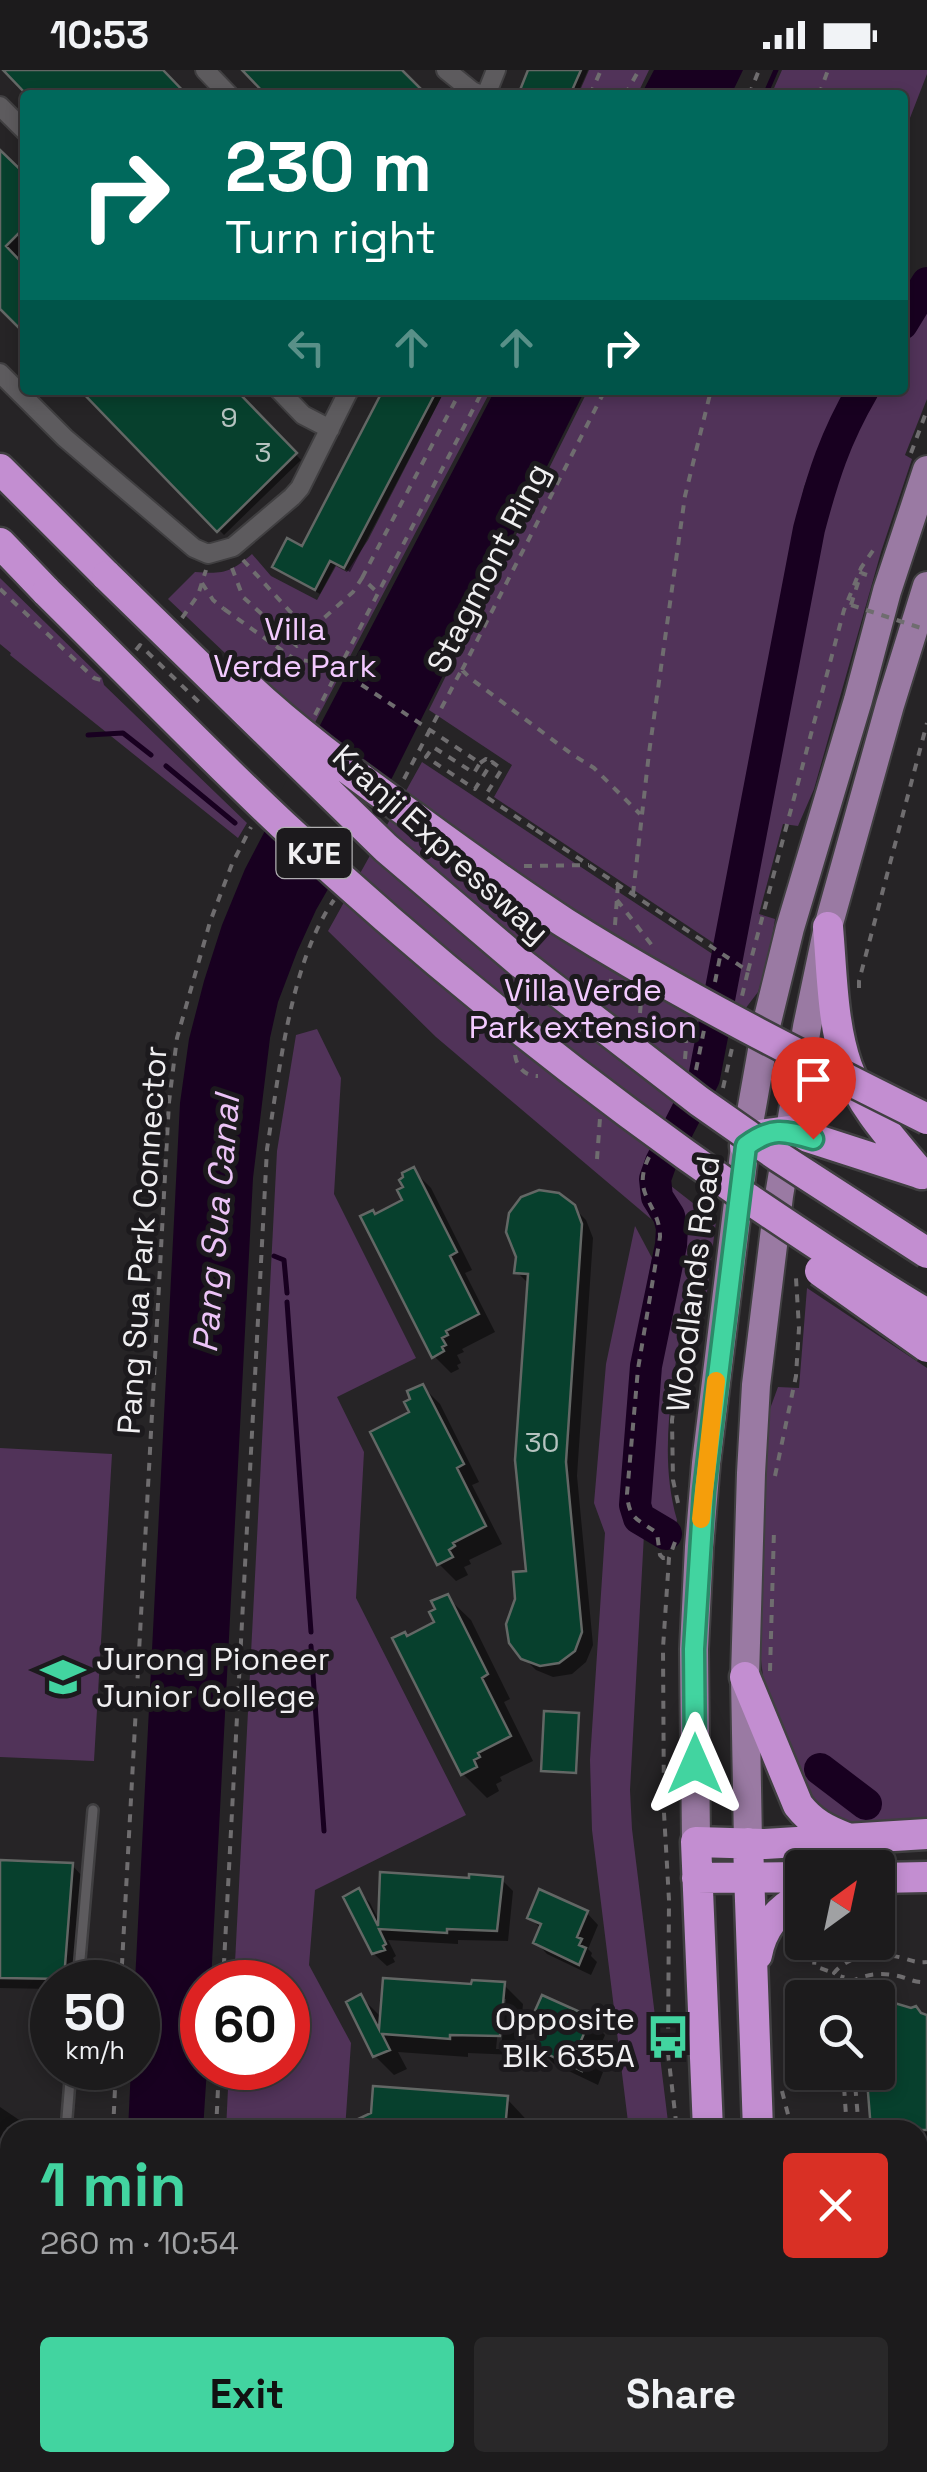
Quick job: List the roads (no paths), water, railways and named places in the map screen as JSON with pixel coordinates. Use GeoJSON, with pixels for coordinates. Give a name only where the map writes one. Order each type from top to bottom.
{"type":"FeatureCollection","features":[{"type":"Feature","properties":{"kind":"highway","name":"Kranji Expressway"},"geometry":{"type":"LineString","coordinates":[[0,469],[386,848],[522,964],[699,1101],[927,1253]]}},
{"type":"Feature","properties":{"kind":"highway","name":"KJE"},"geometry":{"type":"LineString","coordinates":[[0,542],[282,824],[603,1111],[927,1314]]}},
{"type":"Feature","properties":{"kind":"highway"},"geometry":{"type":"LineString","coordinates":[[107,576],[222,664],[323,751],[518,892],[740,1025],[927,1119]]}},
{"type":"Feature","properties":{"kind":"highway"},"geometry":{"type":"LineString","coordinates":[[828,928],[846,1065],[874,1117],[924,1175]]}},
{"type":"Feature","properties":{"kind":"highway"},"geometry":{"type":"LineString","coordinates":[[603,1111],[927,1347]]}},
{"type":"Feature","properties":{"kind":"highway"},"geometry":{"type":"LineString","coordinates":[[746,1146],[760,1135],[789,1132],[924,1175]]}},
{"type":"Feature","properties":{"kind":"highway"},"geometry":{"type":"LineString","coordinates":[[757,1676],[798,1805],[825,1830],[855,1840]]}},
{"type":"Feature","properties":{"kind":"highway"},"geometry":{"type":"LineString","coordinates":[[696,1842],[855,1840],[927,1834]]}},
{"type":"Feature","properties":{"kind":"highway","name":"Woodlands Road"},"geometry":{"type":"LineString","coordinates":[[696,1842],[708,2120]]}},
{"type":"Feature","properties":{"kind":"highway"},"geometry":{"type":"LineString","coordinates":[[748,1843],[758,2120]]}},
{"type":"Feature","properties":{"kind":"highway"},"geometry":{"type":"LineString","coordinates":[[697,1878],[785,1877]]}},
{"type":"Feature","properties":{"kind":"highway"},"geometry":{"type":"LineString","coordinates":[[895,1879],[927,1878]]}},
{"type":"Feature","properties":{"kind":"highway"},"geometry":{"type":"LineString","coordinates":[[752,1986],[759,1942],[785,1908]]}},
{"type":"Feature","properties":{"kind":"main road","name":"Woodlands Road"},"geometry":{"type":"LineString","coordinates":[[696,1842],[694,1649],[699,1547],[746,1146],[767,1022],[790,928],[852,718],[918,465]]}},
{"type":"Feature","properties":{"kind":"main road"},"geometry":{"type":"LineString","coordinates":[[748,1843],[757,1676],[751,1472],[756,1385],[789,1132],[828,928],[927,586]]}},
{"type":"Feature","properties":{"kind":"main road"},"geometry":{"type":"LineString","coordinates":[[767,1022],[774,1039],[788,1044],[807,1027]]}},
{"type":"Feature","properties":{"kind":"street"},"geometry":{"type":"LineString","coordinates":[[205,70],[224,90]]}},
{"type":"Feature","properties":{"kind":"street"},"geometry":{"type":"LineString","coordinates":[[446,70],[470,90]]}},
{"type":"Feature","properties":{"kind":"street"},"geometry":{"type":"LineString","coordinates":[[0,106],[20,126]]}},
{"type":"Feature","properties":{"kind":"street"},"geometry":{"type":"LineString","coordinates":[[0,372],[20,392]]}},
{"type":"Feature","properties":{"kind":"street"},"geometry":{"type":"LineString","coordinates":[[23,395],[65,438],[194,548],[208,554],[233,547],[300,488],[347,395]]}},
{"type":"Feature","properties":{"kind":"street"},"geometry":{"type":"LineString","coordinates":[[283,395],[304,416],[330,429]]}},
{"type":"Feature","properties":{"kind":"lane"},"geometry":{"type":"LineString","coordinates":[[80,1960],[93,1810]]}},
{"type":"Feature","properties":{"kind":"lane"},"geometry":{"type":"LineString","coordinates":[[67,2120],[69,2090]]}},
{"type":"Feature","properties":{"kind":"water"},"geometry":{"type":"Polygon","coordinates":[[[654,70],[743,70],[733,90],[644,90],[654,70]]]}},
{"type":"Feature","properties":{"kind":"water","name":"Pang Sua Canal"},"geometry":{"type":"Polygon","coordinates":[[[492,395],[583,395],[393,776],[316,910],[278,1002],[253,1178],[212,1960],[180,1960],[180,2090],[206,2090],[204,2120],[128,2120],[130,2090],[160,2090],[160,1960],[136,1960],[180,1103],[189,1039],[222,925],[245,869],[492,395]]]}},
{"type":"Feature","properties":{"kind":"waterway"},"geometry":{"type":"LineString","coordinates":[[767,90],[776,70]]}},
{"type":"Feature","properties":{"kind":"waterway"},"geometry":{"type":"LineString","coordinates":[[908,314],[927,283]]}},
{"type":"Feature","properties":{"kind":"waterway"},"geometry":{"type":"LineString","coordinates":[[666,1534],[639,1518],[635,1505],[646,1366],[671,1245],[672,1228],[657,1197],[655,1179],[704,1078],[809,529],[831,458],[860,395]]}},
{"type":"Feature","properties":{"kind":"waterway"},"geometry":{"type":"LineString","coordinates":[[88,735],[123,733],[151,755]]}},
{"type":"Feature","properties":{"kind":"waterway"},"geometry":{"type":"LineString","coordinates":[[166,766],[235,823]]}},
{"type":"Feature","properties":{"kind":"waterway"},"geometry":{"type":"LineString","coordinates":[[274,1256],[284,1260],[287,1293]]}},
{"type":"Feature","properties":{"kind":"waterway"},"geometry":{"type":"LineString","coordinates":[[287,1302],[311,1632]]}},
{"type":"Feature","properties":{"kind":"waterway"},"geometry":{"type":"LineString","coordinates":[[311,1646],[324,1831]]}},
{"type":"Feature","properties":{"kind":"waterway"},"geometry":{"type":"LineString","coordinates":[[820,1769],[866,1804]]}},
{"type":"Feature","properties":{"kind":"place","name":"Jurong Pioneer Junior College"},"geometry":{"type":"Point","coordinates":[63,1677]}},
{"type":"Feature","properties":{"kind":"place","name":"Opposite Blk 635A"},"geometry":{"type":"Point","coordinates":[668,2037]}},
{"type":"Feature","properties":{"kind":"park label","name":"Villa Verde Park"},"geometry":{"type":"Point","coordinates":[295,648]}},
{"type":"Feature","properties":{"kind":"park label","name":"Villa Verde Park extension"},"geometry":{"type":"Point","coordinates":[583,1008]}}]}
